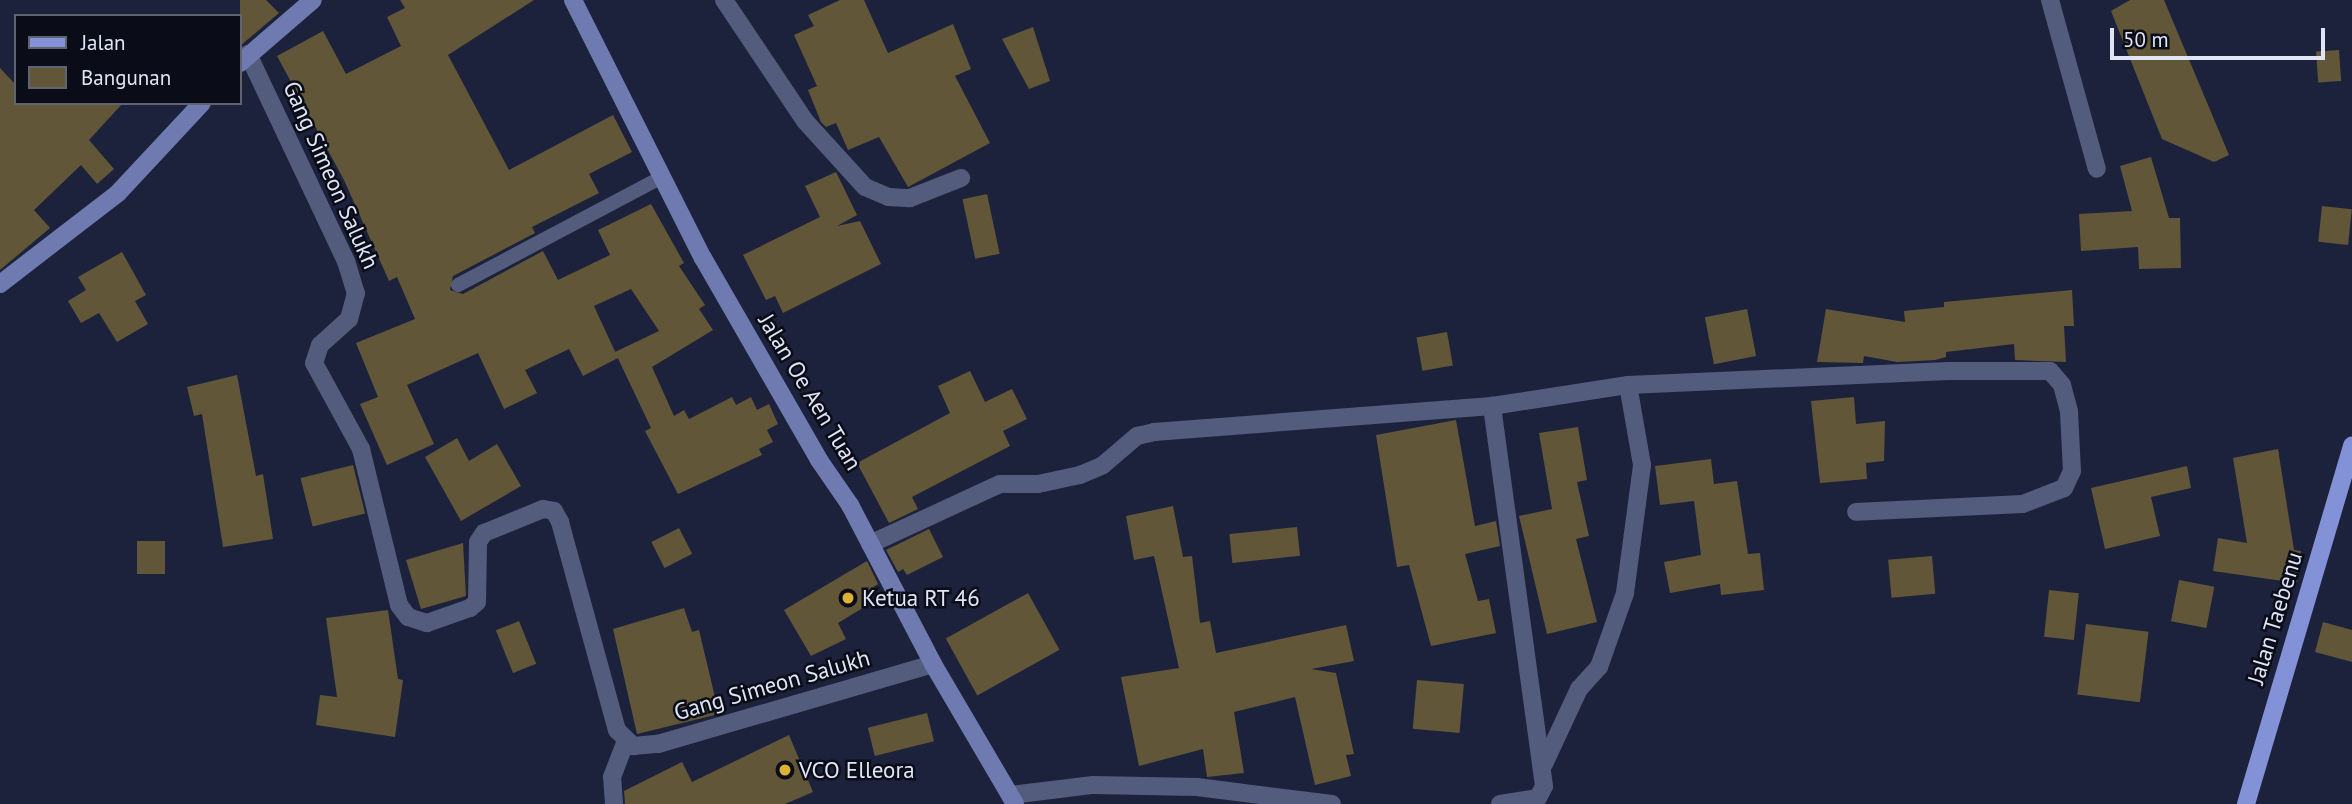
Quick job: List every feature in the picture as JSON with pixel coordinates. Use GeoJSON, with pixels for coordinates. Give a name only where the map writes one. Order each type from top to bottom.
{"type":"FeatureCollection","features":[{"type":"Feature","properties":{"kind":"main road","name":"Jalan Taebenu"},"geometry":{"type":"LineString","coordinates":[[2246,804],[2352,445]]}},
{"type":"Feature","properties":{"kind":"street"},"geometry":{"type":"LineString","coordinates":[[244,59],[313,0]]}},
{"type":"Feature","properties":{"kind":"street","name":"Jalan Oe Aen Tuan"},"geometry":{"type":"LineString","coordinates":[[573,0],[625,95],[660,178],[755,351],[870,544],[933,664],[1013,799]]}},
{"type":"Feature","properties":{"kind":"street"},"geometry":{"type":"LineString","coordinates":[[724,0],[805,121],[865,187],[888,197],[909,198],[961,178]]}},
{"type":"Feature","properties":{"kind":"street"},"geometry":{"type":"LineString","coordinates":[[2050,0],[2097,169]]}},
{"type":"Feature","properties":{"kind":"street","name":"Gang Simeon Salukh"},"geometry":{"type":"LineString","coordinates":[[244,59],[346,261],[356,293],[349,319],[320,345],[314,363],[361,449],[400,605],[408,617],[427,623],[470,608],[477,602],[478,542],[484,533],[543,509],[554,511],[617,730],[633,746],[657,744],[933,664]]}},
{"type":"Feature","properties":{"kind":"street"},"geometry":{"type":"LineString","coordinates":[[0,284],[118,192],[200,105]]}},
{"type":"Feature","properties":{"kind":"street"},"geometry":{"type":"LineString","coordinates":[[870,544],[1000,484],[1038,484],[1080,475],[1102,465],[1137,436],[1154,432],[1492,406],[1628,385],[1949,371],[2050,371],[2062,385],[2069,412],[2072,471],[2064,488],[2023,504],[1856,512]]}},
{"type":"Feature","properties":{"kind":"street"},"geometry":{"type":"LineString","coordinates":[[1544,764],[1579,689],[1598,667],[1625,593],[1642,465],[1628,385]]}},
{"type":"Feature","properties":{"kind":"street"},"geometry":{"type":"LineString","coordinates":[[1492,406],[1544,764],[1544,786],[1538,799],[1500,804]]}},
{"type":"Feature","properties":{"kind":"street"},"geometry":{"type":"LineString","coordinates":[[614,804],[612,777],[626,740]]}},
{"type":"Feature","properties":{"kind":"street"},"geometry":{"type":"LineString","coordinates":[[1013,799],[1093,785],[1197,787],[1332,804]]}},
{"type":"Feature","properties":{"kind":"lane"},"geometry":{"type":"LineString","coordinates":[[458,285],[660,178]]}},
{"type":"Feature","properties":{"kind":"building"},"geometry":{"type":"Polygon","coordinates":[[[240,0],[266,0],[279,13],[242,44],[240,0]]]}},
{"type":"Feature","properties":{"kind":"building"},"geometry":{"type":"Polygon","coordinates":[[[400,0],[534,0],[448,55],[509,170],[613,115],[632,152],[589,174],[599,193],[532,227],[535,233],[453,276],[450,290],[463,294],[543,251],[558,280],[610,255],[598,230],[651,204],[684,263],[679,266],[705,305],[699,309],[713,330],[652,367],[674,416],[684,410],[689,419],[732,397],[736,405],[751,397],[757,410],[769,404],[778,424],[767,430],[773,442],[759,449],[762,455],[678,494],[645,431],[651,428],[618,358],[583,376],[569,349],[525,370],[537,393],[504,409],[478,353],[407,385],[434,444],[387,465],[360,404],[378,397],[356,343],[415,319],[397,277],[389,281],[344,180],[277,56],[323,31],[346,74],[401,46],[387,17],[405,8],[400,0]],[[631,289],[594,306],[615,352],[659,331],[631,289]]]}},
{"type":"Feature","properties":{"kind":"building"},"geometry":{"type":"Polygon","coordinates":[[[840,0],[864,0],[888,53],[953,24],[971,69],[955,76],[990,143],[908,187],[879,137],[848,150],[836,123],[826,127],[821,122],[808,90],[817,86],[794,35],[814,26],[808,15],[840,0]]]}},
{"type":"Feature","properties":{"kind":"building"},"geometry":{"type":"Polygon","coordinates":[[[2130,0],[2164,0],[2229,155],[2214,162],[2162,139],[2111,11],[2130,0]]]}},
{"type":"Feature","properties":{"kind":"building"},"geometry":{"type":"Polygon","coordinates":[[[1033,27],[1050,81],[1029,89],[1002,39],[1033,27]]]}},
{"type":"Feature","properties":{"kind":"building"},"geometry":{"type":"Polygon","coordinates":[[[2339,50],[2341,81],[2318,83],[2316,52],[2339,50]]]}},
{"type":"Feature","properties":{"kind":"building"},"geometry":{"type":"Polygon","coordinates":[[[0,68],[14,83],[14,105],[121,105],[89,140],[114,169],[97,184],[81,165],[34,210],[50,228],[0,270],[0,68]]]}},
{"type":"Feature","properties":{"kind":"building"},"geometry":{"type":"Polygon","coordinates":[[[2151,157],[2169,218],[2180,218],[2181,268],[2139,269],[2138,247],[2081,251],[2079,214],[2132,211],[2120,166],[2151,157]]]}},
{"type":"Feature","properties":{"kind":"building"},"geometry":{"type":"Polygon","coordinates":[[[836,172],[857,215],[837,226],[860,221],[881,264],[783,313],[775,296],[766,300],[743,255],[820,217],[805,186],[836,172]]]}},
{"type":"Feature","properties":{"kind":"building"},"geometry":{"type":"Polygon","coordinates":[[[987,194],[1000,254],[975,259],[963,199],[987,194]]]}},
{"type":"Feature","properties":{"kind":"building"},"geometry":{"type":"Polygon","coordinates":[[[2322,206],[2352,209],[2348,245],[2318,242],[2322,206]]]}},
{"type":"Feature","properties":{"kind":"building"},"geometry":{"type":"Polygon","coordinates":[[[122,252],[146,295],[135,301],[148,324],[117,342],[99,313],[81,323],[68,301],[86,290],[78,277],[122,252]]]}},
{"type":"Feature","properties":{"kind":"building"},"geometry":{"type":"Polygon","coordinates":[[[2072,290],[2074,326],[2064,326],[2066,362],[2015,360],[2014,344],[1946,352],[1946,357],[1935,360],[1897,362],[1864,356],[1863,363],[1817,362],[1826,309],[1905,322],[1904,311],[1944,307],[1944,302],[2072,290]]]}},
{"type":"Feature","properties":{"kind":"building"},"geometry":{"type":"Polygon","coordinates":[[[1747,309],[1756,356],[1714,364],[1705,317],[1747,309]]]}},
{"type":"Feature","properties":{"kind":"building"},"geometry":{"type":"Polygon","coordinates":[[[1447,332],[1453,365],[1422,371],[1416,337],[1447,332]]]}},
{"type":"Feature","properties":{"kind":"building"},"geometry":{"type":"Polygon","coordinates":[[[970,371],[985,402],[1012,389],[1027,419],[1003,431],[1010,446],[912,497],[918,509],[889,523],[857,463],[950,413],[938,386],[970,371]]]}},
{"type":"Feature","properties":{"kind":"building"},"geometry":{"type":"Polygon","coordinates":[[[237,375],[256,476],[263,474],[273,539],[223,547],[202,414],[194,416],[187,387],[237,375]]]}},
{"type":"Feature","properties":{"kind":"building"},"geometry":{"type":"Polygon","coordinates":[[[1854,397],[1856,424],[1885,421],[1884,461],[1866,463],[1867,479],[1820,483],[1811,401],[1854,397]]]}},
{"type":"Feature","properties":{"kind":"building"},"geometry":{"type":"Polygon","coordinates":[[[1456,420],[1475,526],[1496,521],[1500,546],[1465,554],[1478,601],[1489,599],[1496,633],[1431,646],[1409,565],[1397,567],[1376,435],[1456,420]]]}},
{"type":"Feature","properties":{"kind":"building"},"geometry":{"type":"Polygon","coordinates":[[[1578,427],[1587,480],[1577,482],[1589,536],[1576,539],[1597,622],[1547,634],[1519,516],[1552,509],[1539,433],[1578,427]]]}},
{"type":"Feature","properties":{"kind":"building"},"geometry":{"type":"Polygon","coordinates":[[[457,438],[469,461],[497,444],[521,486],[461,521],[425,457],[457,438]]]}},
{"type":"Feature","properties":{"kind":"building"},"geometry":{"type":"Polygon","coordinates":[[[2278,449],[2294,550],[2301,551],[2297,583],[2213,571],[2218,538],[2247,543],[2233,458],[2278,449]]]}},
{"type":"Feature","properties":{"kind":"building"},"geometry":{"type":"Polygon","coordinates":[[[1711,459],[1714,484],[1737,481],[1748,554],[1760,553],[1764,590],[1721,595],[1720,584],[1670,593],[1664,562],[1701,555],[1694,501],[1660,505],[1655,466],[1711,459]]]}},
{"type":"Feature","properties":{"kind":"building"},"geometry":{"type":"Polygon","coordinates":[[[353,465],[365,514],[313,527],[301,478],[353,465]]]}},
{"type":"Feature","properties":{"kind":"building"},"geometry":{"type":"Polygon","coordinates":[[[2187,466],[2191,488],[2151,497],[2160,536],[2105,549],[2091,488],[2187,466]]]}},
{"type":"Feature","properties":{"kind":"building"},"geometry":{"type":"Polygon","coordinates":[[[1173,506],[1183,557],[1192,556],[1200,623],[1210,621],[1216,653],[1346,625],[1354,661],[1311,669],[1336,673],[1354,754],[1346,755],[1351,776],[1315,785],[1295,697],[1234,712],[1244,773],[1207,777],[1203,749],[1139,766],[1121,677],[1179,668],[1154,556],[1134,560],[1126,516],[1173,506]]]}},
{"type":"Feature","properties":{"kind":"building"},"geometry":{"type":"Polygon","coordinates":[[[1297,527],[1300,556],[1232,563],[1229,534],[1297,527]]]}},
{"type":"Feature","properties":{"kind":"building"},"geometry":{"type":"Polygon","coordinates":[[[679,528],[692,554],[665,568],[651,542],[679,528]]]}},
{"type":"Feature","properties":{"kind":"building"},"geometry":{"type":"Polygon","coordinates":[[[929,529],[943,557],[907,575],[903,569],[898,572],[886,550],[929,529]]]}},
{"type":"Feature","properties":{"kind":"building"},"geometry":{"type":"Polygon","coordinates":[[[137,541],[165,541],[165,574],[137,574],[137,541]]]}},
{"type":"Feature","properties":{"kind":"building"},"geometry":{"type":"Polygon","coordinates":[[[463,543],[466,596],[421,609],[406,560],[463,543]]]}},
{"type":"Feature","properties":{"kind":"building"},"geometry":{"type":"Polygon","coordinates":[[[1932,556],[1935,594],[1891,598],[1888,560],[1932,556]]]}},
{"type":"Feature","properties":{"kind":"building"},"geometry":{"type":"Polygon","coordinates":[[[867,561],[878,584],[865,593],[871,603],[838,623],[846,639],[811,656],[784,610],[867,561]]]}},
{"type":"Feature","properties":{"kind":"building"},"geometry":{"type":"Polygon","coordinates":[[[2179,580],[2214,587],[2206,628],[2171,621],[2179,580]]]}},
{"type":"Feature","properties":{"kind":"building"},"geometry":{"type":"Polygon","coordinates":[[[2049,590],[2079,593],[2074,640],[2044,637],[2049,590]]]}},
{"type":"Feature","properties":{"kind":"building"},"geometry":{"type":"Polygon","coordinates":[[[1028,593],[1060,650],[977,695],[946,639],[1028,593]]]}},
{"type":"Feature","properties":{"kind":"building"},"geometry":{"type":"Polygon","coordinates":[[[684,608],[692,632],[699,630],[719,714],[637,734],[613,629],[684,608]]]}},
{"type":"Feature","properties":{"kind":"building"},"geometry":{"type":"Polygon","coordinates":[[[388,610],[398,679],[403,680],[395,737],[316,725],[320,695],[337,697],[326,618],[388,610]]]}},
{"type":"Feature","properties":{"kind":"building"},"geometry":{"type":"Polygon","coordinates":[[[519,621],[536,664],[513,673],[496,630],[519,621]]]}},
{"type":"Feature","properties":{"kind":"building"},"geometry":{"type":"Polygon","coordinates":[[[2323,622],[2352,630],[2352,662],[2315,652],[2323,622]]]}},
{"type":"Feature","properties":{"kind":"building"},"geometry":{"type":"Polygon","coordinates":[[[2086,624],[2149,632],[2140,702],[2077,694],[2086,624]]]}},
{"type":"Feature","properties":{"kind":"building"},"geometry":{"type":"Polygon","coordinates":[[[1417,680],[1464,684],[1460,733],[1413,729],[1417,680]]]}},
{"type":"Feature","properties":{"kind":"building"},"geometry":{"type":"Polygon","coordinates":[[[927,713],[934,741],[875,756],[868,728],[927,713]]]}},
{"type":"Feature","properties":{"kind":"building"},"geometry":{"type":"Polygon","coordinates":[[[789,735],[813,792],[785,804],[625,804],[624,791],[682,762],[692,782],[789,735]]]}},
{"type":"Feature","properties":{"kind":"place","name":"Ketua RT 46"},"geometry":{"type":"Point","coordinates":[848,598]}},
{"type":"Feature","properties":{"kind":"place","name":"VCO Elleora"},"geometry":{"type":"Point","coordinates":[785,770]}}]}
